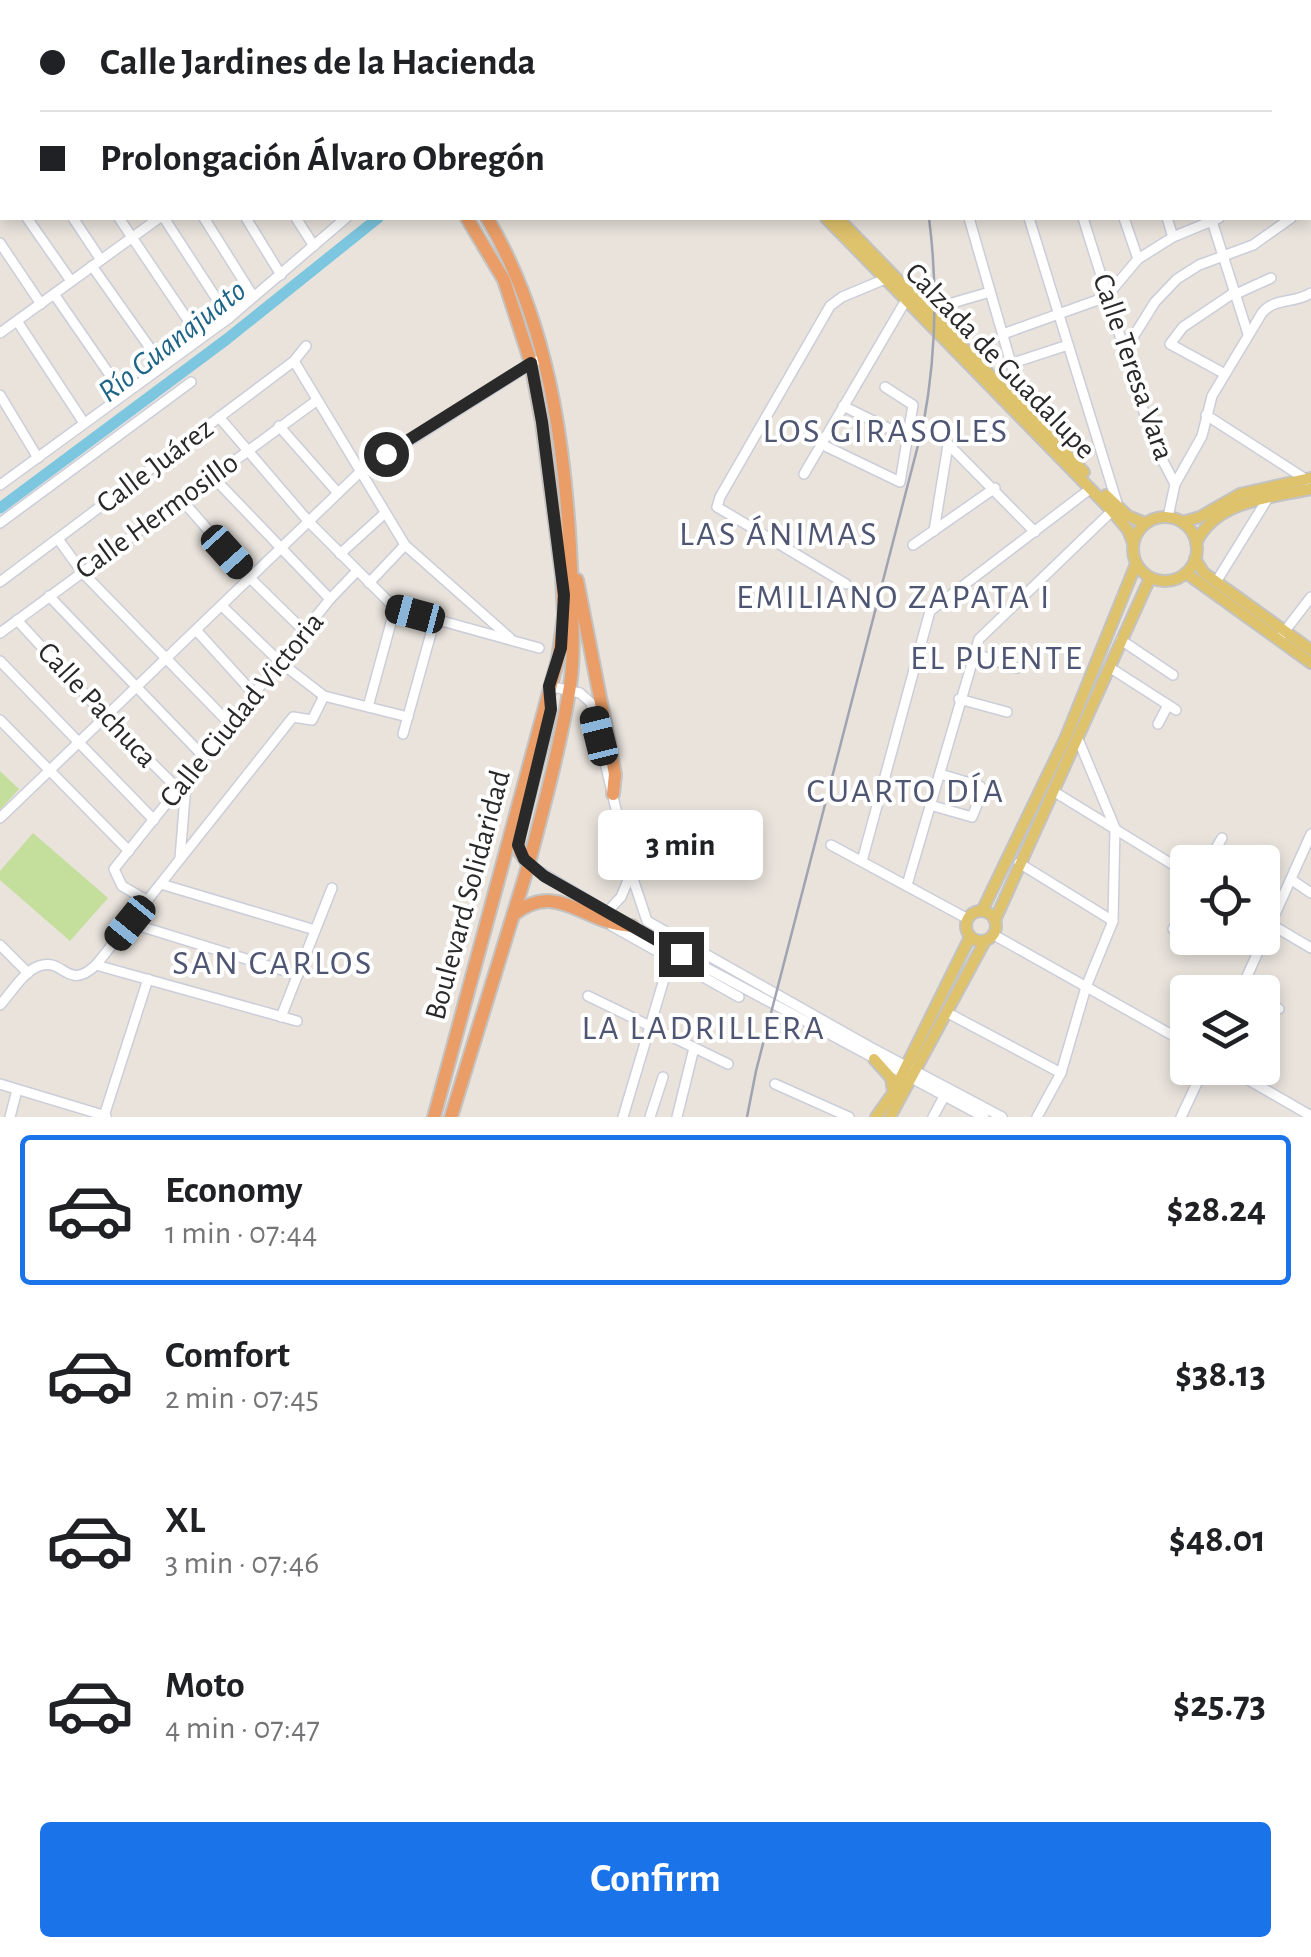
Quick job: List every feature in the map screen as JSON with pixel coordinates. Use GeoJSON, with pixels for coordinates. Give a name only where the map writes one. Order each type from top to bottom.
{"type":"FeatureCollection","features":[{"type":"Feature","properties":{"kind":"highway","name":"Boulevard Solidaridad"},"geometry":{"type":"LineString","coordinates":[[451,1117],[528,864],[570,690],[574,632],[572,554],[557,420],[504,280],[468,220]]}},
{"type":"Feature","properties":{"kind":"highway","name":"Boulevard Solidaridad"},"geometry":{"type":"LineString","coordinates":[[434,1117],[561,648],[564,595],[531,310],[488,220]]}},
{"type":"Feature","properties":{"kind":"highway"},"geometry":{"type":"LineString","coordinates":[[572,554],[615,774],[613,794]]}},
{"type":"Feature","properties":{"kind":"highway"},"geometry":{"type":"LineString","coordinates":[[528,864],[520,852],[518,838],[551,709],[549,686]]}},
{"type":"Feature","properties":{"kind":"highway"},"geometry":{"type":"LineString","coordinates":[[512,917],[531,903],[546,899],[632,926]]}},
{"type":"Feature","properties":{"kind":"main road","name":"Calzada de Guadalupe"},"geometry":{"type":"LineString","coordinates":[[828,220],[1025,408],[1115,510],[1133,543]]}},
{"type":"Feature","properties":{"kind":"main road","name":"Calzada de Guadalupe"},"geometry":{"type":"LineString","coordinates":[[840,220],[906,300],[1090,489],[1115,510],[1145,524]]}},
{"type":"Feature","properties":{"kind":"main road"},"geometry":{"type":"LineString","coordinates":[[1136,564],[1150,578],[1168,581],[1186,574],[1195,560],[1196,543],[1207,525],[1244,504],[1310,482]]}},
{"type":"Feature","properties":{"kind":"main road"},"geometry":{"type":"LineString","coordinates":[[970,936],[966,928],[968,919],[982,911],[1066,736],[1136,564],[1133,543],[1145,524],[1168,517],[1182,522],[1200,517],[1240,494],[1310,482]]}},
{"type":"Feature","properties":{"kind":"main road"},"geometry":{"type":"LineString","coordinates":[[1182,522],[1196,543]]}},
{"type":"Feature","properties":{"kind":"main road"},"geometry":{"type":"LineString","coordinates":[[1195,560],[1311,663]]}},
{"type":"Feature","properties":{"kind":"main road"},"geometry":{"type":"LineString","coordinates":[[1186,574],[1311,650]]}},
{"type":"Feature","properties":{"kind":"main road"},"geometry":{"type":"LineString","coordinates":[[876,1117],[948,1014],[990,938],[1018,863],[1150,578]]}},
{"type":"Feature","properties":{"kind":"main road"},"geometry":{"type":"LineString","coordinates":[[982,911],[995,920]]}},
{"type":"Feature","properties":{"kind":"main road"},"geometry":{"type":"LineString","coordinates":[[970,936],[990,938]]}},
{"type":"Feature","properties":{"kind":"main road"},"geometry":{"type":"LineString","coordinates":[[890,1117],[970,936]]}},
{"type":"Feature","properties":{"kind":"main road"},"geometry":{"type":"LineString","coordinates":[[874,1058],[890,1078],[893,1093]]}},
{"type":"Feature","properties":{"kind":"street"},"geometry":{"type":"LineString","coordinates":[[28,220],[71,281]]}},
{"type":"Feature","properties":{"kind":"street"},"geometry":{"type":"LineString","coordinates":[[74,220],[162,365]]}},
{"type":"Feature","properties":{"kind":"street"},"geometry":{"type":"LineString","coordinates":[[121,220],[200,338]]}},
{"type":"Feature","properties":{"kind":"street"},"geometry":{"type":"LineString","coordinates":[[0,319],[3,331],[159,220]]}},
{"type":"Feature","properties":{"kind":"street"},"geometry":{"type":"LineString","coordinates":[[163,220],[229,318]]}},
{"type":"Feature","properties":{"kind":"street"},"geometry":{"type":"LineString","coordinates":[[205,220],[254,296]]}},
{"type":"Feature","properties":{"kind":"street"},"geometry":{"type":"LineString","coordinates":[[247,220],[281,275]]}},
{"type":"Feature","properties":{"kind":"street"},"geometry":{"type":"LineString","coordinates":[[297,220],[314,246]]}},
{"type":"Feature","properties":{"kind":"street"},"geometry":{"type":"LineString","coordinates":[[0,485],[229,318],[344,220]]}},
{"type":"Feature","properties":{"kind":"street"},"geometry":{"type":"LineString","coordinates":[[970,220],[1028,424]]}},
{"type":"Feature","properties":{"kind":"street"},"geometry":{"type":"LineString","coordinates":[[907,885],[973,652],[984,634],[1115,510],[1030,220]]}},
{"type":"Feature","properties":{"kind":"street","name":"Calle Teresa Vara"},"geometry":{"type":"LineString","coordinates":[[1084,220],[1154,444],[1175,484],[1168,517]]}},
{"type":"Feature","properties":{"kind":"street"},"geometry":{"type":"LineString","coordinates":[[1125,220],[1138,259]]}},
{"type":"Feature","properties":{"kind":"street"},"geometry":{"type":"LineString","coordinates":[[1168,220],[1174,237]]}},
{"type":"Feature","properties":{"kind":"street"},"geometry":{"type":"LineString","coordinates":[[1003,334],[1106,297],[1138,259],[1210,220]]}},
{"type":"Feature","properties":{"kind":"street"},"geometry":{"type":"LineString","coordinates":[[1214,220],[1248,334]]}},
{"type":"Feature","properties":{"kind":"street"},"geometry":{"type":"LineString","coordinates":[[1125,350],[1166,290],[1189,270],[1270,235],[1289,220]]}},
{"type":"Feature","properties":{"kind":"street"},"geometry":{"type":"LineString","coordinates":[[0,244],[41,304]]}},
{"type":"Feature","properties":{"kind":"street"},"geometry":{"type":"LineString","coordinates":[[846,584],[717,507],[830,306],[890,277]]}},
{"type":"Feature","properties":{"kind":"street"},"geometry":{"type":"LineString","coordinates":[[1224,374],[1170,344],[1182,327],[1236,293],[1271,278]]}},
{"type":"Feature","properties":{"kind":"street"},"geometry":{"type":"LineString","coordinates":[[952,303],[990,292]]}},
{"type":"Feature","properties":{"kind":"street"},"geometry":{"type":"LineString","coordinates":[[1175,484],[1202,436],[1207,406],[1248,334],[1269,305],[1311,293]]}},
{"type":"Feature","properties":{"kind":"street"},"geometry":{"type":"LineString","coordinates":[[54,294],[123,394]]}},
{"type":"Feature","properties":{"kind":"street"},"geometry":{"type":"LineString","coordinates":[[804,474],[906,300]]}},
{"type":"Feature","properties":{"kind":"street"},"geometry":{"type":"LineString","coordinates":[[17,321],[84,423]]}},
{"type":"Feature","properties":{"kind":"street"},"geometry":{"type":"LineString","coordinates":[[1012,363],[1068,344]]}},
{"type":"Feature","properties":{"kind":"street","name":"Calle Juárez"},"geometry":{"type":"LineString","coordinates":[[0,582],[294,361],[306,346]]}},
{"type":"Feature","properties":{"kind":"street"},"geometry":{"type":"LineString","coordinates":[[294,361],[405,545],[512,640]]}},
{"type":"Feature","properties":{"kind":"street"},"geometry":{"type":"LineString","coordinates":[[0,818],[359,473],[537,361]]}},
{"type":"Feature","properties":{"kind":"street"},"geometry":{"type":"LineString","coordinates":[[0,523],[190,382]]}},
{"type":"Feature","properties":{"kind":"street"},"geometry":{"type":"LineString","coordinates":[[821,444],[900,482],[912,405],[885,387]]}},
{"type":"Feature","properties":{"kind":"street"},"geometry":{"type":"LineString","coordinates":[[0,395],[38,458]]}},
{"type":"Feature","properties":{"kind":"street","name":"Calle Hermosillo"},"geometry":{"type":"LineString","coordinates":[[0,633],[316,401]]}},
{"type":"Feature","properties":{"kind":"street"},"geometry":{"type":"LineString","coordinates":[[843,406],[908,438]]}},
{"type":"Feature","properties":{"kind":"street"},"geometry":{"type":"LineString","coordinates":[[1206,415],[1310,482]]}},
{"type":"Feature","properties":{"kind":"street"},"geometry":{"type":"LineString","coordinates":[[219,418],[309,522],[395,608],[539,648]]}},
{"type":"Feature","properties":{"kind":"street"},"geometry":{"type":"LineString","coordinates":[[279,426],[338,493]]}},
{"type":"Feature","properties":{"kind":"street"},"geometry":{"type":"LineString","coordinates":[[940,430],[948,444],[1035,532]]}},
{"type":"Feature","properties":{"kind":"street"},"geometry":{"type":"LineString","coordinates":[[934,530],[948,444]]}},
{"type":"Feature","properties":{"kind":"street"},"geometry":{"type":"LineString","coordinates":[[212,476],[330,599]]}},
{"type":"Feature","properties":{"kind":"street"},"geometry":{"type":"LineString","coordinates":[[914,545],[995,488]]}},
{"type":"Feature","properties":{"kind":"street"},"geometry":{"type":"LineString","coordinates":[[862,862],[930,611],[1090,489]]}},
{"type":"Feature","properties":{"kind":"street"},"geometry":{"type":"LineString","coordinates":[[1216,582],[1268,498]]}},
{"type":"Feature","properties":{"kind":"street"},"geometry":{"type":"LineString","coordinates":[[181,499],[304,632]]}},
{"type":"Feature","properties":{"kind":"street"},"geometry":{"type":"LineString","coordinates":[[340,554],[384,514]]}},
{"type":"Feature","properties":{"kind":"street"},"geometry":{"type":"LineString","coordinates":[[58,538],[82,572],[230,724]]}},
{"type":"Feature","properties":{"kind":"street"},"geometry":{"type":"LineString","coordinates":[[369,583],[405,545]]}},
{"type":"Feature","properties":{"kind":"street","name":"Calle Ciudad Victoria"},"geometry":{"type":"LineString","coordinates":[[148,901],[122,886],[114,869],[330,599],[357,571]]}},
{"type":"Feature","properties":{"kind":"street"},"geometry":{"type":"LineString","coordinates":[[49,596],[204,756]]}},
{"type":"Feature","properties":{"kind":"street"},"geometry":{"type":"LineString","coordinates":[[1282,635],[1311,598]]}},
{"type":"Feature","properties":{"kind":"street"},"geometry":{"type":"LineString","coordinates":[[222,606],[280,662],[324,696],[408,717]]}},
{"type":"Feature","properties":{"kind":"street"},"geometry":{"type":"LineString","coordinates":[[368,707],[395,608]]}},
{"type":"Feature","properties":{"kind":"street"},"geometry":{"type":"LineString","coordinates":[[404,734],[435,619]]}},
{"type":"Feature","properties":{"kind":"street","name":"Calle Pachuca"},"geometry":{"type":"LineString","coordinates":[[18,620],[178,790]]}},
{"type":"Feature","properties":{"kind":"street"},"geometry":{"type":"LineString","coordinates":[[196,630],[254,694]]}},
{"type":"Feature","properties":{"kind":"street"},"geometry":{"type":"LineString","coordinates":[[1121,640],[1173,674]]}},
{"type":"Feature","properties":{"kind":"street"},"geometry":{"type":"LineString","coordinates":[[973,652],[1017,668]]}},
{"type":"Feature","properties":{"kind":"street"},"geometry":{"type":"LineString","coordinates":[[0,661],[154,820]]}},
{"type":"Feature","properties":{"kind":"street"},"geometry":{"type":"LineString","coordinates":[[1109,668],[1172,707],[1158,724]]}},
{"type":"Feature","properties":{"kind":"street"},"geometry":{"type":"LineString","coordinates":[[549,686],[584,694],[591,703],[647,935]]}},
{"type":"Feature","properties":{"kind":"street"},"geometry":{"type":"LineString","coordinates":[[0,1005],[38,966],[49,964],[73,977],[96,965],[293,717],[312,720],[324,696]]}},
{"type":"Feature","properties":{"kind":"street"},"geometry":{"type":"LineString","coordinates":[[959,699],[1007,712]]}},
{"type":"Feature","properties":{"kind":"street"},"geometry":{"type":"LineString","coordinates":[[0,720],[129,851]]}},
{"type":"Feature","properties":{"kind":"street"},"geometry":{"type":"LineString","coordinates":[[1038,1116],[1061,1073],[1086,987],[1114,921],[1115,828],[1078,740]]}},
{"type":"Feature","properties":{"kind":"street"},"geometry":{"type":"LineString","coordinates":[[930,805],[972,817],[982,790],[980,786],[940,774]]}},
{"type":"Feature","properties":{"kind":"street"},"geometry":{"type":"LineString","coordinates":[[179,863],[184,837],[183,794],[188,776]]}},
{"type":"Feature","properties":{"kind":"street"},"geometry":{"type":"LineString","coordinates":[[1052,791],[1170,863]]}},
{"type":"Feature","properties":{"kind":"street"},"geometry":{"type":"LineString","coordinates":[[1280,900],[1311,834]]}},
{"type":"Feature","properties":{"kind":"street"},"geometry":{"type":"LineString","coordinates":[[1218,845],[1222,838]]}},
{"type":"Feature","properties":{"kind":"street"},"geometry":{"type":"LineString","coordinates":[[831,845],[968,919]]}},
{"type":"Feature","properties":{"kind":"street"},"geometry":{"type":"LineString","coordinates":[[1018,863],[1114,921]]}},
{"type":"Feature","properties":{"kind":"street"},"geometry":{"type":"LineString","coordinates":[[528,864],[609,918],[1002,1117]]}},
{"type":"Feature","properties":{"kind":"street"},"geometry":{"type":"LineString","coordinates":[[609,918],[631,873]]}},
{"type":"Feature","properties":{"kind":"street"},"geometry":{"type":"LineString","coordinates":[[1292,880],[1311,893]]}},
{"type":"Feature","properties":{"kind":"street"},"geometry":{"type":"LineString","coordinates":[[162,884],[316,930]]}},
{"type":"Feature","properties":{"kind":"street"},"geometry":{"type":"LineString","coordinates":[[282,1017],[332,888]]}},
{"type":"Feature","properties":{"kind":"street"},"geometry":{"type":"LineString","coordinates":[[130,923],[298,975]]}},
{"type":"Feature","properties":{"kind":"street"},"geometry":{"type":"LineString","coordinates":[[632,926],[647,935],[670,959],[739,997]]}},
{"type":"Feature","properties":{"kind":"street"},"geometry":{"type":"LineString","coordinates":[[1280,929],[1311,948]]}},
{"type":"Feature","properties":{"kind":"street"},"geometry":{"type":"LineString","coordinates":[[990,938],[1170,1034]]}},
{"type":"Feature","properties":{"kind":"street"},"geometry":{"type":"LineString","coordinates":[[0,946],[28,973]]}},
{"type":"Feature","properties":{"kind":"street"},"geometry":{"type":"LineString","coordinates":[[623,1117],[670,959]]}},
{"type":"Feature","properties":{"kind":"street"},"geometry":{"type":"LineString","coordinates":[[96,965],[297,1021]]}},
{"type":"Feature","properties":{"kind":"street"},"geometry":{"type":"LineString","coordinates":[[0,1084],[91,1115],[106,1116],[148,980]]}},
{"type":"Feature","properties":{"kind":"street"},"geometry":{"type":"LineString","coordinates":[[588,996],[728,1064]]}},
{"type":"Feature","properties":{"kind":"street"},"geometry":{"type":"LineString","coordinates":[[772,998],[874,1058],[909,1073]]}},
{"type":"Feature","properties":{"kind":"street"},"geometry":{"type":"LineString","coordinates":[[948,1014],[1061,1073]]}},
{"type":"Feature","properties":{"kind":"street"},"geometry":{"type":"LineString","coordinates":[[677,1117],[694,1048]]}},
{"type":"Feature","properties":{"kind":"street"},"geometry":{"type":"LineString","coordinates":[[650,1117],[662,1077]]}},
{"type":"Feature","properties":{"kind":"street"},"geometry":{"type":"LineString","coordinates":[[775,1084],[848,1117]]}},
{"type":"Feature","properties":{"kind":"street"},"geometry":{"type":"LineString","coordinates":[[1182,1117],[1196,1085]]}},
{"type":"Feature","properties":{"kind":"street"},"geometry":{"type":"LineString","coordinates":[[1258,1085],[1309,1114]]}},
{"type":"Feature","properties":{"kind":"street"},"geometry":{"type":"LineString","coordinates":[[10,1117],[17,1090]]}},
{"type":"Feature","properties":{"kind":"street"},"geometry":{"type":"LineString","coordinates":[[658,1090],[682,1098]]}},
{"type":"Feature","properties":{"kind":"street"},"geometry":{"type":"LineString","coordinates":[[933,1117],[947,1092]]}},
{"type":"Feature","properties":{"kind":"street"},"geometry":{"type":"LineString","coordinates":[[947,1092],[984,1117]]}},
{"type":"Feature","properties":{"kind":"green space"},"geometry":{"type":"Polygon","coordinates":[[[0,771],[19,789],[0,810],[0,771]]]}},
{"type":"Feature","properties":{"kind":"green space"},"geometry":{"type":"Polygon","coordinates":[[[33,833],[108,898],[70,941],[0,880],[0,871],[33,833]]]}},
{"type":"Feature","properties":{"kind":"waterway","name":"Río Guanajuato"},"geometry":{"type":"LineString","coordinates":[[0,508],[227,339],[376,220]]}},
{"type":"Feature","properties":{"kind":"railway"},"geometry":{"type":"LineString","coordinates":[[747,1117],[923,426],[934,322],[929,220]]}},
{"type":"Feature","properties":{"kind":"district","name":"LOS GIRASOLES"},"geometry":{"type":"Point","coordinates":[886,431]}},
{"type":"Feature","properties":{"kind":"district","name":"LAS ÁNIMAS"},"geometry":{"type":"Point","coordinates":[779,534]}},
{"type":"Feature","properties":{"kind":"district","name":"EMILIANO ZAPATA I"},"geometry":{"type":"Point","coordinates":[894,597]}},
{"type":"Feature","properties":{"kind":"district","name":"EL PUENTE"},"geometry":{"type":"Point","coordinates":[997,658]}},
{"type":"Feature","properties":{"kind":"district","name":"CUARTO DÍA"},"geometry":{"type":"Point","coordinates":[906,791]}},
{"type":"Feature","properties":{"kind":"district","name":"SAN CARLOS"},"geometry":{"type":"Point","coordinates":[273,963]}},
{"type":"Feature","properties":{"kind":"district","name":"LA LADRILLERA"},"geometry":{"type":"Point","coordinates":[704,1028]}},
{"type":"Feature","properties":{"kind":"route"},"geometry":{"type":"LineString","coordinates":[[386,454],[531,363],[553,500],[564,616],[561,648],[549,686],[551,709],[518,845],[529,865],[544,876],[681,954]]}}]}
